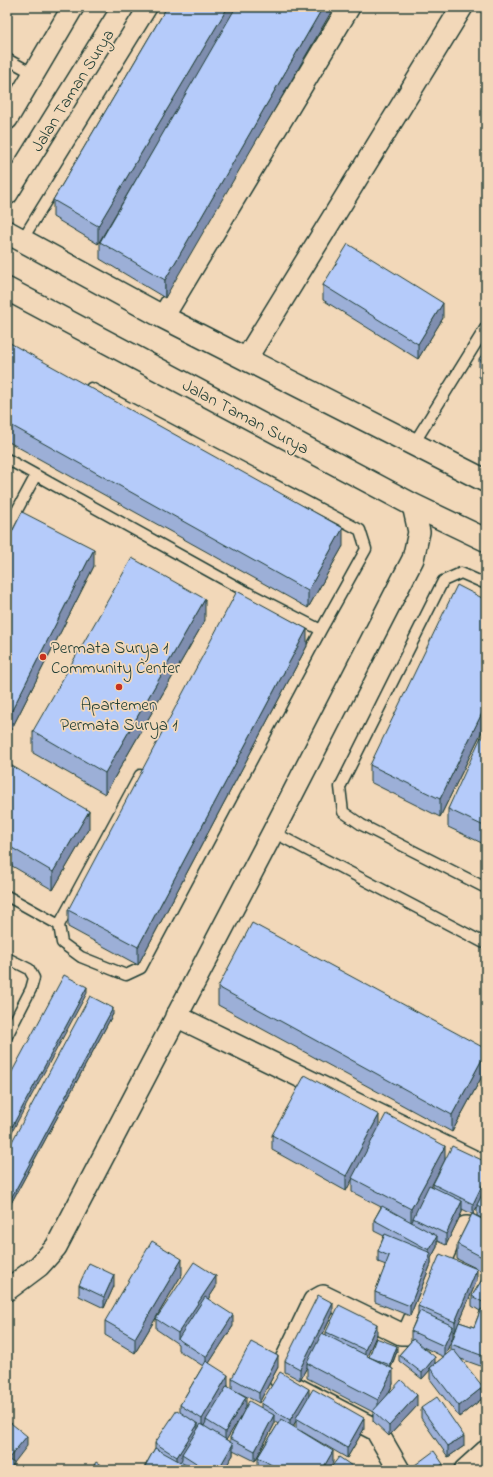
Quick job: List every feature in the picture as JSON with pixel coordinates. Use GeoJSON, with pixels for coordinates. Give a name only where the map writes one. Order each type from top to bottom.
{"type":"FeatureCollection","features":[{"type":"Feature","properties":{"kind":"street"},"geometry":{"type":"LineString","coordinates":[[7,119],[73,7]]}},
{"type":"Feature","properties":{"kind":"street","name":"Jalan Taman Surya"},"geometry":{"type":"LineString","coordinates":[[7,194],[124,7]]}},
{"type":"Feature","properties":{"kind":"street"},"geometry":{"type":"LineString","coordinates":[[163,316],[349,7]]}},
{"type":"Feature","properties":{"kind":"street"},"geometry":{"type":"LineString","coordinates":[[246,359],[462,7]]}},
{"type":"Feature","properties":{"kind":"street"},"geometry":{"type":"LineString","coordinates":[[14,236],[163,316],[486,481]]}},
{"type":"Feature","properties":{"kind":"street","name":"Jalan Taman Surya"},"geometry":{"type":"LineString","coordinates":[[7,289],[413,505],[486,540]]}},
{"type":"Feature","properties":{"kind":"street"},"geometry":{"type":"LineString","coordinates":[[7,1290],[39,1266],[56,1247],[273,832],[412,558],[419,532],[413,505]]}},
{"type":"Feature","properties":{"kind":"street"},"geometry":{"type":"LineString","coordinates":[[176,1016],[486,1167]]}},
{"type":"Feature","properties":{"kind":"street"},"geometry":{"type":"LineString","coordinates":[[399,1470],[376,1430],[282,1380],[279,1377],[280,1372],[314,1302],[323,1296],[401,1334],[408,1334],[452,1234],[466,1227],[486,1229]]}},
{"type":"Feature","properties":{"kind":"street"},"geometry":{"type":"LineString","coordinates":[[465,1470],[486,1451]]}},
{"type":"Feature","properties":{"kind":"lane"},"geometry":{"type":"LineString","coordinates":[[14,236],[166,7]]}},
{"type":"Feature","properties":{"kind":"lane"},"geometry":{"type":"LineString","coordinates":[[7,59],[34,74]]}},
{"type":"Feature","properties":{"kind":"lane"},"geometry":{"type":"LineString","coordinates":[[413,444],[486,327]]}},
{"type":"Feature","properties":{"kind":"lane"},"geometry":{"type":"LineString","coordinates":[[85,385],[360,530],[366,549],[321,630],[141,968],[126,975],[81,957],[62,943],[58,925],[146,764]]}},
{"type":"Feature","properties":{"kind":"lane"},"geometry":{"type":"LineString","coordinates":[[7,459],[239,592],[321,630]]}},
{"type":"Feature","properties":{"kind":"lane"},"geometry":{"type":"LineString","coordinates":[[7,529],[36,475]]}},
{"type":"Feature","properties":{"kind":"lane"},"geometry":{"type":"LineString","coordinates":[[486,584],[461,573],[443,582],[340,787],[343,812],[362,824],[486,888]]}},
{"type":"Feature","properties":{"kind":"lane"},"geometry":{"type":"LineString","coordinates":[[273,832],[486,944]]}},
{"type":"Feature","properties":{"kind":"lane"},"geometry":{"type":"LineString","coordinates":[[7,896],[58,925]]}},
{"type":"Feature","properties":{"kind":"lane"},"geometry":{"type":"LineString","coordinates":[[7,958],[29,969],[34,978],[7,1036]]}},
{"type":"Feature","properties":{"kind":"building"},"geometry":{"type":"Polygon","coordinates":[[[167,7],[228,7],[98,226],[53,200],[167,7]]]}},
{"type":"Feature","properties":{"kind":"building"},"geometry":{"type":"Polygon","coordinates":[[[236,7],[323,7],[165,280],[100,242],[236,7]]]}},
{"type":"Feature","properties":{"kind":"building"},"geometry":{"type":"Polygon","coordinates":[[[348,244],[443,303],[418,344],[323,285],[348,244]]]}},
{"type":"Feature","properties":{"kind":"building"},"geometry":{"type":"Polygon","coordinates":[[[10,343],[343,528],[308,591],[7,423],[7,349],[10,343]]]}},
{"type":"Feature","properties":{"kind":"building"},"geometry":{"type":"Polygon","coordinates":[[[486,349],[486,364],[479,359],[486,349]]]}},
{"type":"Feature","properties":{"kind":"building"},"geometry":{"type":"Polygon","coordinates":[[[22,512],[94,549],[9,716],[7,715],[7,542],[22,512]]]}},
{"type":"Feature","properties":{"kind":"building","name":"Apartemen Permata Surya 1"},"geometry":{"type":"Polygon","coordinates":[[[132,558],[205,599],[105,773],[33,731],[132,558]]]}},
{"type":"Feature","properties":{"kind":"building"},"geometry":{"type":"Polygon","coordinates":[[[457,585],[486,600],[486,705],[440,799],[370,765],[457,585]]]}},
{"type":"Feature","properties":{"kind":"building"},"geometry":{"type":"Polygon","coordinates":[[[237,591],[307,629],[138,947],[68,910],[237,591]]]}},
{"type":"Feature","properties":{"kind":"building"},"geometry":{"type":"Polygon","coordinates":[[[481,737],[486,740],[486,827],[448,809],[481,737]]]}},
{"type":"Feature","properties":{"kind":"building"},"geometry":{"type":"Polygon","coordinates":[[[7,763],[89,811],[53,872],[7,845],[7,763]]]}},
{"type":"Feature","properties":{"kind":"building"},"geometry":{"type":"Polygon","coordinates":[[[252,923],[486,1049],[486,1052],[452,1115],[218,987],[252,923]]]}},
{"type":"Feature","properties":{"kind":"building"},"geometry":{"type":"Polygon","coordinates":[[[64,975],[87,987],[7,1136],[7,1081],[64,975]]]}},
{"type":"Feature","properties":{"kind":"building"},"geometry":{"type":"Polygon","coordinates":[[[90,996],[113,1008],[9,1202],[7,1201],[7,1151],[90,996]]]}},
{"type":"Feature","properties":{"kind":"building"},"geometry":{"type":"Polygon","coordinates":[[[305,1075],[379,1115],[346,1176],[272,1135],[305,1075]]]}},
{"type":"Feature","properties":{"kind":"building"},"geometry":{"type":"Polygon","coordinates":[[[386,1114],[445,1146],[411,1209],[352,1178],[386,1114]]]}},
{"type":"Feature","properties":{"kind":"building"},"geometry":{"type":"Polygon","coordinates":[[[452,1146],[486,1162],[486,1177],[473,1204],[433,1184],[452,1146]]]}},
{"type":"Feature","properties":{"kind":"building"},"geometry":{"type":"Polygon","coordinates":[[[429,1185],[462,1201],[446,1234],[413,1218],[429,1185]]]}},
{"type":"Feature","properties":{"kind":"building"},"geometry":{"type":"Polygon","coordinates":[[[486,1186],[486,1210],[477,1205],[486,1186]]]}},
{"type":"Feature","properties":{"kind":"building"},"geometry":{"type":"Polygon","coordinates":[[[382,1206],[437,1236],[429,1250],[374,1220],[382,1206]]]}},
{"type":"Feature","properties":{"kind":"building"},"geometry":{"type":"Polygon","coordinates":[[[472,1214],[486,1221],[486,1259],[457,1244],[472,1214]]]}},
{"type":"Feature","properties":{"kind":"building"},"geometry":{"type":"Polygon","coordinates":[[[385,1234],[431,1253],[410,1306],[375,1292],[389,1256],[378,1251],[385,1234]]]}},
{"type":"Feature","properties":{"kind":"building"},"geometry":{"type":"Polygon","coordinates":[[[152,1241],[182,1259],[135,1338],[105,1321],[152,1241]]]}},
{"type":"Feature","properties":{"kind":"building"},"geometry":{"type":"Polygon","coordinates":[[[440,1254],[477,1269],[455,1322],[418,1306],[440,1254]]]}},
{"type":"Feature","properties":{"kind":"building"},"geometry":{"type":"Polygon","coordinates":[[[194,1262],[216,1276],[178,1333],[156,1319],[194,1262]]]}},
{"type":"Feature","properties":{"kind":"building"},"geometry":{"type":"Polygon","coordinates":[[[89,1263],[114,1275],[104,1297],[79,1285],[89,1263]]]}},
{"type":"Feature","properties":{"kind":"building"},"geometry":{"type":"Polygon","coordinates":[[[486,1273],[486,1304],[472,1296],[486,1273]]]}},
{"type":"Feature","properties":{"kind":"building"},"geometry":{"type":"Polygon","coordinates":[[[318,1295],[333,1303],[300,1369],[285,1361],[318,1295]]]}},
{"type":"Feature","properties":{"kind":"building"},"geometry":{"type":"Polygon","coordinates":[[[205,1297],[233,1315],[206,1357],[178,1339],[205,1297]]]}},
{"type":"Feature","properties":{"kind":"building"},"geometry":{"type":"Polygon","coordinates":[[[339,1305],[377,1324],[365,1350],[326,1332],[339,1305]]]}},
{"type":"Feature","properties":{"kind":"building"},"geometry":{"type":"Polygon","coordinates":[[[481,1309],[486,1311],[486,1357],[451,1344],[459,1322],[474,1327],[481,1309]]]}},
{"type":"Feature","properties":{"kind":"building"},"geometry":{"type":"Polygon","coordinates":[[[420,1311],[453,1326],[444,1346],[411,1331],[420,1311]]]}},
{"type":"Feature","properties":{"kind":"building"},"geometry":{"type":"Polygon","coordinates":[[[322,1333],[393,1369],[378,1400],[307,1363],[322,1333]]]}},
{"type":"Feature","properties":{"kind":"building"},"geometry":{"type":"Polygon","coordinates":[[[376,1338],[397,1346],[390,1365],[369,1357],[376,1338]]]}},
{"type":"Feature","properties":{"kind":"building"},"geometry":{"type":"Polygon","coordinates":[[[413,1339],[435,1357],[422,1373],[399,1355],[413,1339]]]}},
{"type":"Feature","properties":{"kind":"building"},"geometry":{"type":"Polygon","coordinates":[[[251,1342],[278,1356],[259,1393],[232,1378],[251,1342]]]}},
{"type":"Feature","properties":{"kind":"building"},"geometry":{"type":"Polygon","coordinates":[[[453,1349],[483,1387],[459,1406],[430,1368],[453,1349]]]}},
{"type":"Feature","properties":{"kind":"building"},"geometry":{"type":"Polygon","coordinates":[[[206,1361],[228,1375],[202,1419],[180,1405],[206,1361]]]}},
{"type":"Feature","properties":{"kind":"building"},"geometry":{"type":"Polygon","coordinates":[[[280,1372],[309,1389],[290,1420],[261,1403],[280,1372]]]}},
{"type":"Feature","properties":{"kind":"building"},"geometry":{"type":"Polygon","coordinates":[[[401,1380],[417,1395],[389,1426],[373,1411],[401,1380]]]}},
{"type":"Feature","properties":{"kind":"building"},"geometry":{"type":"Polygon","coordinates":[[[227,1386],[246,1397],[225,1432],[206,1420],[227,1386]]]}},
{"type":"Feature","properties":{"kind":"building"},"geometry":{"type":"Polygon","coordinates":[[[313,1389],[364,1418],[347,1448],[296,1418],[313,1389]]]}},
{"type":"Feature","properties":{"kind":"building"},"geometry":{"type":"Polygon","coordinates":[[[437,1397],[464,1436],[448,1446],[421,1408],[437,1397]]]}},
{"type":"Feature","properties":{"kind":"building"},"geometry":{"type":"Polygon","coordinates":[[[249,1401],[274,1415],[255,1451],[230,1438],[249,1401]]]}},
{"type":"Feature","properties":{"kind":"building"},"geometry":{"type":"Polygon","coordinates":[[[177,1410],[198,1424],[177,1457],[155,1443],[177,1410]]]}},
{"type":"Feature","properties":{"kind":"building"},"geometry":{"type":"Polygon","coordinates":[[[281,1419],[333,1451],[322,1470],[280,1470],[258,1457],[281,1419]]]}},
{"type":"Feature","properties":{"kind":"building"},"geometry":{"type":"Polygon","coordinates":[[[7,1420],[27,1436],[9,1458],[7,1457],[7,1420]]]}},
{"type":"Feature","properties":{"kind":"building"},"geometry":{"type":"Polygon","coordinates":[[[201,1424],[233,1444],[218,1470],[207,1470],[182,1454],[201,1424]]]}},
{"type":"Feature","properties":{"kind":"building"},"geometry":{"type":"Polygon","coordinates":[[[155,1448],[195,1470],[143,1470],[155,1448]]]}},
{"type":"Feature","properties":{"kind":"building"},"geometry":{"type":"Polygon","coordinates":[[[434,1451],[443,1464],[435,1470],[412,1470],[411,1468],[434,1451]]]}},
{"type":"Feature","properties":{"kind":"building"},"geometry":{"type":"Polygon","coordinates":[[[486,1453],[486,1461],[482,1457],[486,1453]]]}},
{"type":"Feature","properties":{"kind":"building"},"geometry":{"type":"Polygon","coordinates":[[[339,1457],[355,1468],[354,1470],[329,1470],[339,1457]]]}},
{"type":"Feature","properties":{"kind":"building"},"geometry":{"type":"Polygon","coordinates":[[[7,1459],[14,1463],[9,1470],[7,1470],[7,1459]]]}},
{"type":"Feature","properties":{"kind":"building"},"geometry":{"type":"Polygon","coordinates":[[[486,1461],[486,1470],[477,1470],[486,1461]]]}},
{"type":"Feature","properties":{"kind":"building"},"geometry":{"type":"Polygon","coordinates":[[[96,1462],[109,1470],[91,1470],[96,1462]]]}},
{"type":"Feature","properties":{"kind":"place","name":"Permata Surya 1 Community Center"},"geometry":{"type":"Point","coordinates":[43,657]}},
{"type":"Feature","properties":{"kind":"place","name":"Apartemen Permata Surya 1"},"geometry":{"type":"Point","coordinates":[119,687]}}]}
